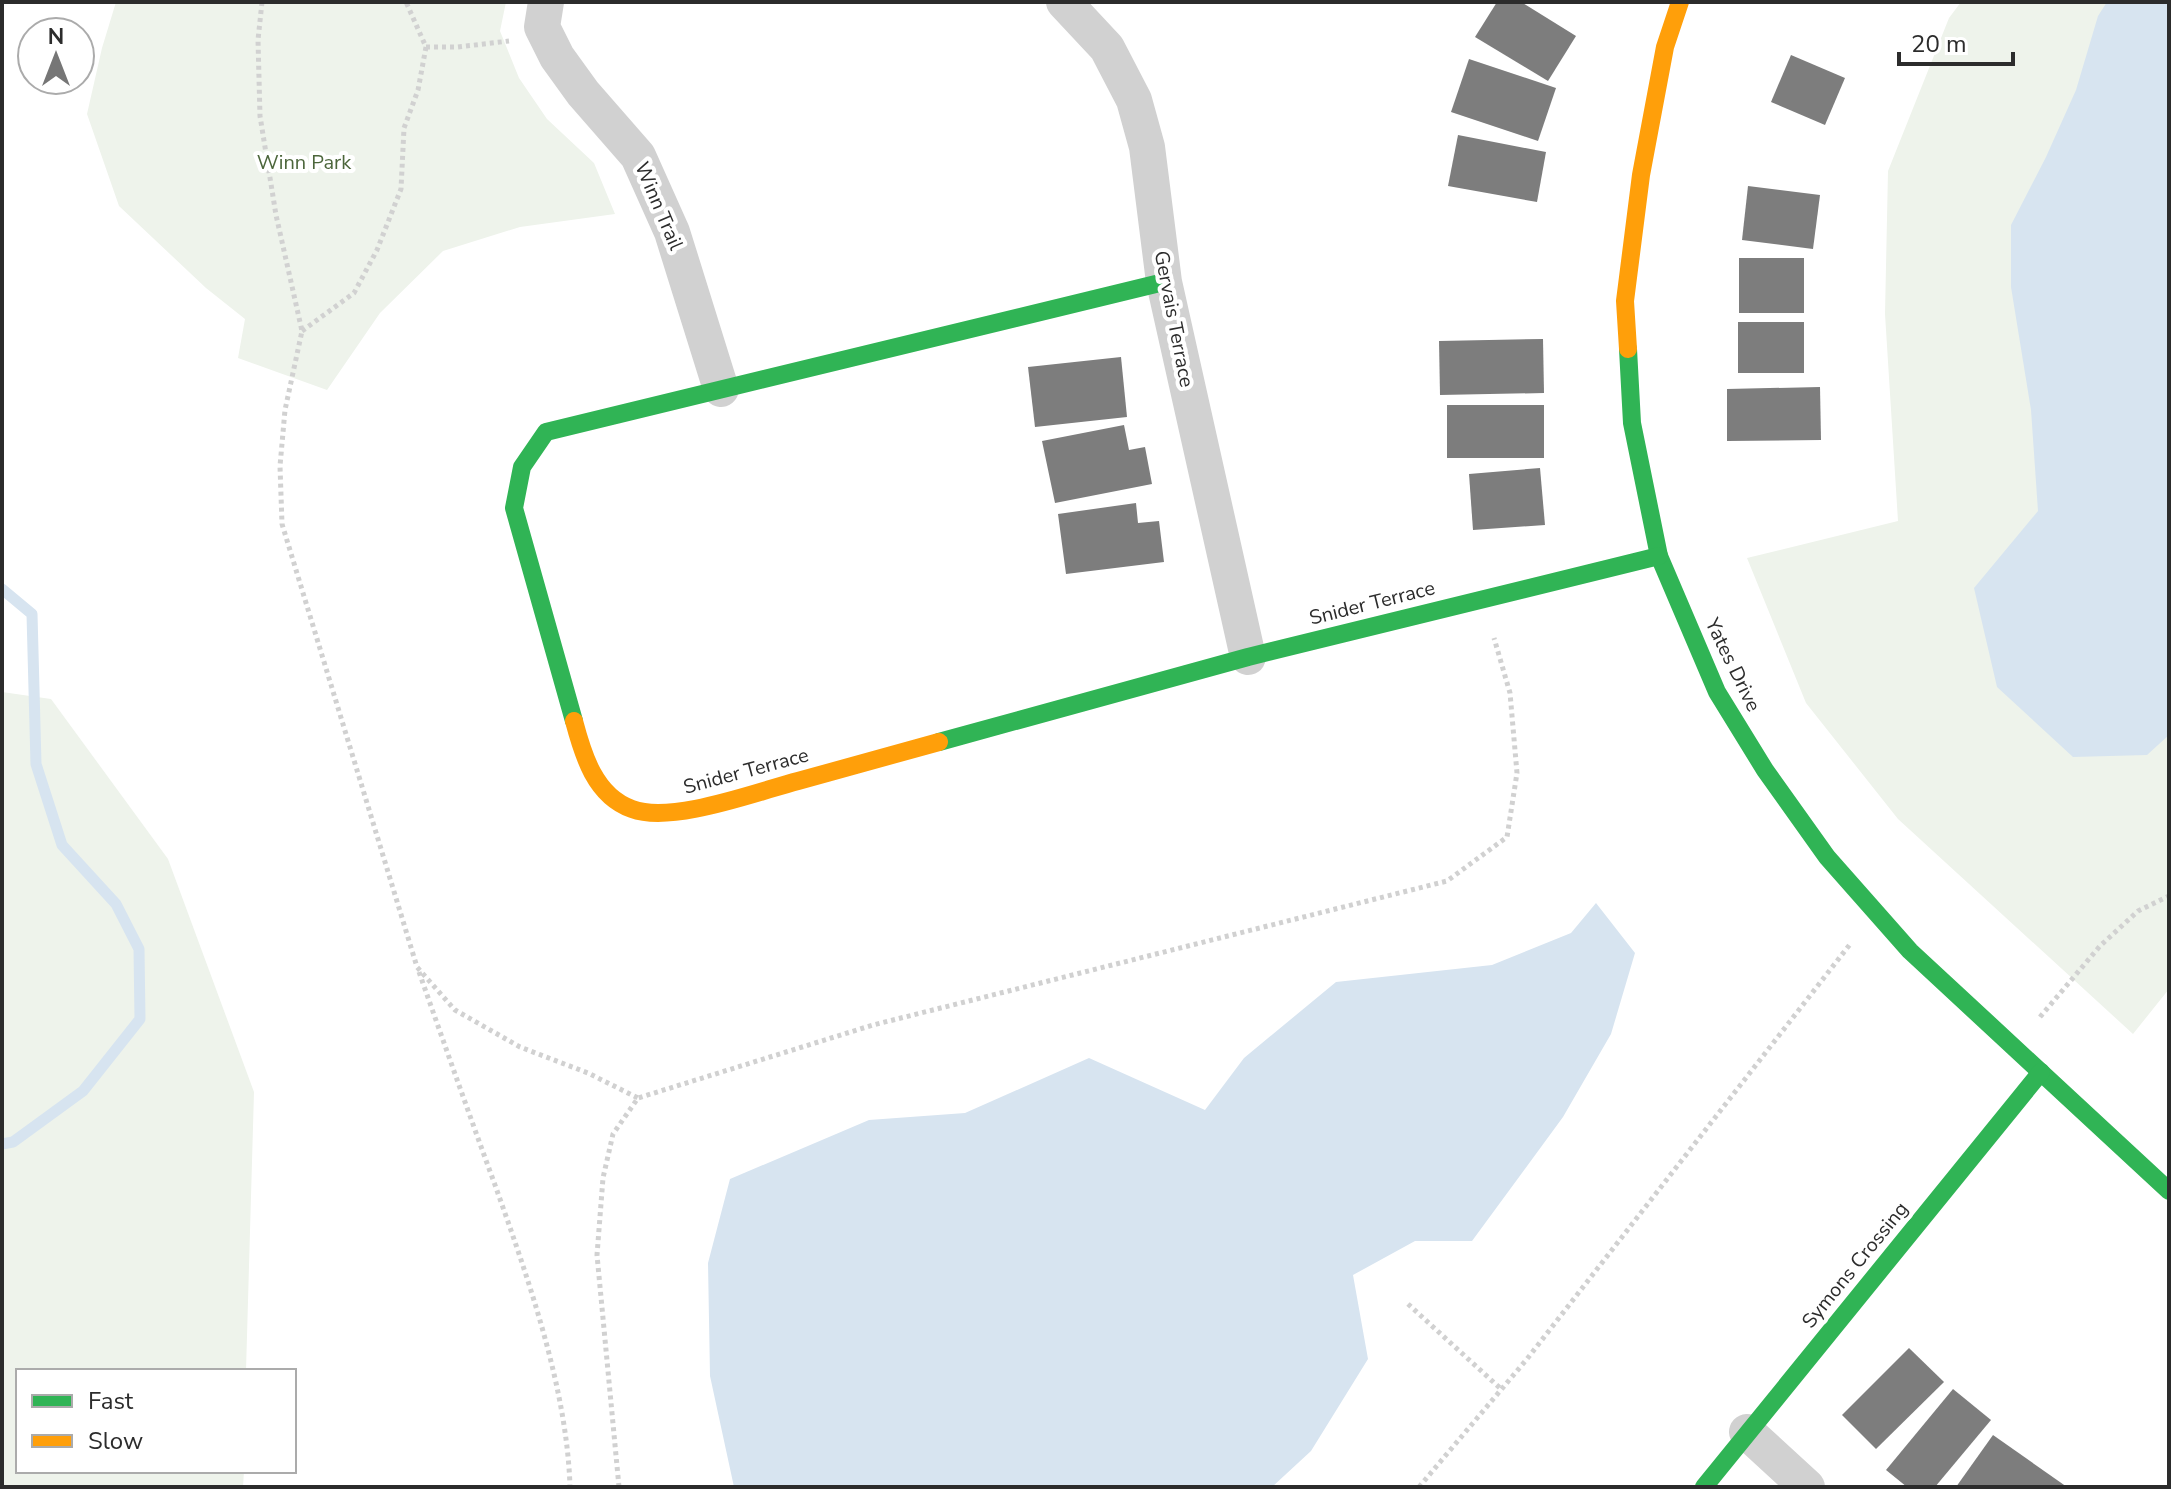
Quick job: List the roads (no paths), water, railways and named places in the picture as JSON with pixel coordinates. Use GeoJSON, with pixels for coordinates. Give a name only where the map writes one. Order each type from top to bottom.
{"type":"FeatureCollection","features":[{"type":"Feature","properties":{"kind":"street","name":"Gervais Terrace"},"geometry":{"type":"LineString","coordinates":[[1064,2],[1107,48],[1134,100],[1147,147],[1164,282],[1248,657]]}},
{"type":"Feature","properties":{"kind":"street","name":"Yates Drive"},"geometry":{"type":"LineString","coordinates":[[1680,2],[1665,47],[1643,161],[1625,301],[1632,423],[1659,556],[1717,692],[1765,770],[1827,857],[1910,951],[2169,1191]]}},
{"type":"Feature","properties":{"kind":"street","name":"Winn Trail"},"geometry":{"type":"LineString","coordinates":[[546,20],[557,57],[583,93],[638,156],[672,232],[721,389]]}},
{"type":"Feature","properties":{"kind":"street","name":"Snider Terrace"},"geometry":{"type":"LineString","coordinates":[[1164,282],[546,432],[529,450],[517,478],[514,508],[586,764],[606,794],[632,811],[662,814],[695,809],[1248,657],[1659,556]]}},
{"type":"Feature","properties":{"kind":"street","name":"Symons Crossing"},"geometry":{"type":"LineString","coordinates":[[1704,1487],[2041,1072]]}},
{"type":"Feature","properties":{"kind":"street"},"geometry":{"type":"LineString","coordinates":[[1747,1432],[1807,1487]]}},
{"type":"Feature","properties":{"kind":"waterway"},"geometry":{"type":"LineString","coordinates":[[2,589],[32,614],[36,764],[62,845],[116,904],[139,949],[140,1019],[83,1091],[13,1142],[2,1144]]}},
{"type":"Feature","properties":{"kind":"park label","name":"Winn Park"},"geometry":{"type":"Point","coordinates":[304,162]}}]}
